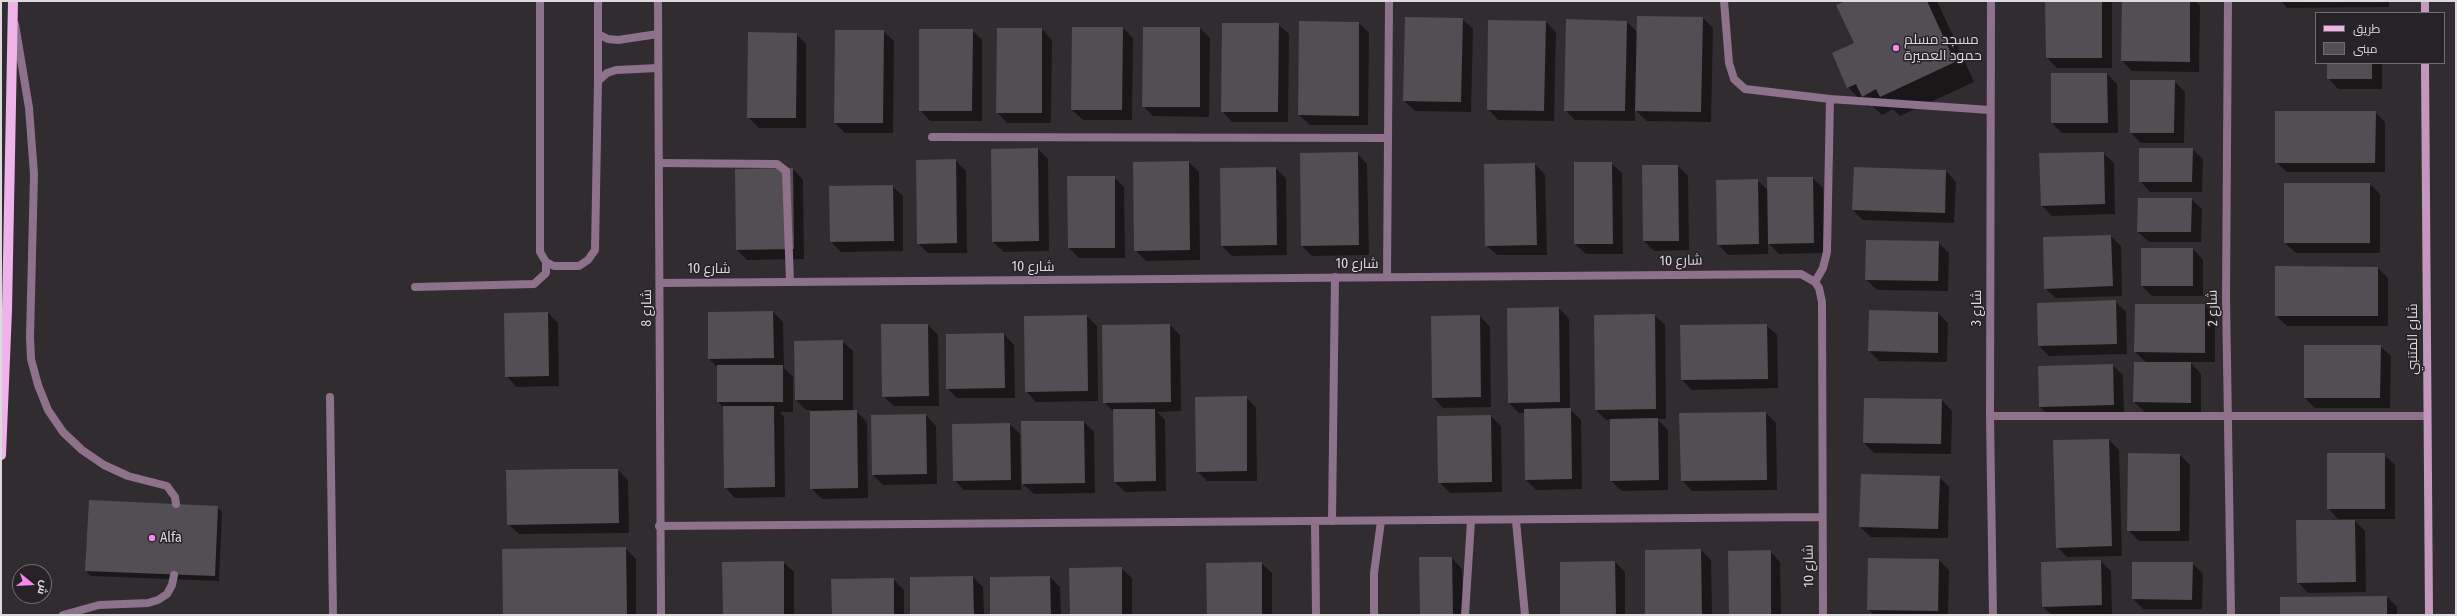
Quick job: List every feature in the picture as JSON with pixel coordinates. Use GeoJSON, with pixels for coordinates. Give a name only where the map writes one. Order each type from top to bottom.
{"type":"FeatureCollection","features":[{"type":"Feature","properties":{"kind":"main road"},"geometry":{"type":"LineString","coordinates":[[1,454],[13,6]]}},
{"type":"Feature","properties":{"kind":"main road"},"geometry":{"type":"LineString","coordinates":[[1,215],[8,226]]}},
{"type":"Feature","properties":{"kind":"street"},"geometry":{"type":"LineString","coordinates":[[415,287],[534,284],[539,282],[546,273],[546,262],[540,252],[540,1]]}},
{"type":"Feature","properties":{"kind":"street"},"geometry":{"type":"LineString","coordinates":[[546,262],[554,266],[579,266],[588,260],[595,250],[598,1]]}},
{"type":"Feature","properties":{"kind":"street","name":"شارع 8"},"geometry":{"type":"LineString","coordinates":[[658,1],[660,283],[659,526],[661,615]]}},
{"type":"Feature","properties":{"kind":"street"},"geometry":{"type":"LineString","coordinates":[[1387,277],[1389,1]]}},
{"type":"Feature","properties":{"kind":"street"},"geometry":{"type":"LineString","coordinates":[[1724,1],[1730,63],[1734,79],[1745,89],[1830,99],[1990,110]]}},
{"type":"Feature","properties":{"kind":"street","name":"شارع 3"},"geometry":{"type":"LineString","coordinates":[[1991,1],[1990,416],[1993,615]]}},
{"type":"Feature","properties":{"kind":"street","name":"شارع 2"},"geometry":{"type":"LineString","coordinates":[[2228,1],[2226,297],[2231,615]]}},
{"type":"Feature","properties":{"kind":"street"},"geometry":{"type":"LineString","coordinates":[[2425,1],[2425,12]]}},
{"type":"Feature","properties":{"kind":"street"},"geometry":{"type":"LineString","coordinates":[[13,6],[25,76],[32,141],[34,174],[30,337],[31,359],[38,385],[48,410],[63,432],[82,450],[116,471],[167,486],[175,497],[176,504]]}},
{"type":"Feature","properties":{"kind":"street"},"geometry":{"type":"LineString","coordinates":[[598,34],[608,39],[618,40],[658,34]]}},
{"type":"Feature","properties":{"kind":"street","name":"شارع المتنبي"},"geometry":{"type":"LineString","coordinates":[[2425,64],[2426,416],[2429,615]]}},
{"type":"Feature","properties":{"kind":"street"},"geometry":{"type":"LineString","coordinates":[[598,81],[607,73],[616,70],[658,68]]}},
{"type":"Feature","properties":{"kind":"street"},"geometry":{"type":"LineString","coordinates":[[1815,282],[1823,268],[1827,252],[1830,99]]}},
{"type":"Feature","properties":{"kind":"street"},"geometry":{"type":"LineString","coordinates":[[932,137],[1388,138]]}},
{"type":"Feature","properties":{"kind":"street"},"geometry":{"type":"LineString","coordinates":[[659,163],[777,164],[786,172],[790,282]]}},
{"type":"Feature","properties":{"kind":"street","name":"شارع 10"},"geometry":{"type":"LineString","coordinates":[[660,283],[1801,274],[1815,282],[1819,288],[1822,302],[1823,615]]}},
{"type":"Feature","properties":{"kind":"street"},"geometry":{"type":"LineString","coordinates":[[1332,521],[1334,277]]}},
{"type":"Feature","properties":{"kind":"street"},"geometry":{"type":"LineString","coordinates":[[330,397],[333,615]]}},
{"type":"Feature","properties":{"kind":"street"},"geometry":{"type":"LineString","coordinates":[[1990,416],[2426,416]]}},
{"type":"Feature","properties":{"kind":"street"},"geometry":{"type":"LineString","coordinates":[[659,526],[1516,521],[1822,517]]}},
{"type":"Feature","properties":{"kind":"street"},"geometry":{"type":"LineString","coordinates":[[1315,521],[1316,615]]}},
{"type":"Feature","properties":{"kind":"street"},"geometry":{"type":"LineString","coordinates":[[1374,615],[1374,573],[1381,521]]}},
{"type":"Feature","properties":{"kind":"street"},"geometry":{"type":"LineString","coordinates":[[1464,615],[1471,521]]}},
{"type":"Feature","properties":{"kind":"street"},"geometry":{"type":"LineString","coordinates":[[1516,521],[1525,615]]}},
{"type":"Feature","properties":{"kind":"street"},"geometry":{"type":"LineString","coordinates":[[63,615],[99,605],[148,603],[158,600],[167,594],[172,585],[174,574]]}},
{"type":"Feature","properties":{"kind":"building","name":"مسجد مسلم حمود العميرة"},"geometry":{"type":"Polygon","coordinates":[[[1846,1],[1927,1],[1955,62],[1880,97],[1876,89],[1862,97],[1856,84],[1847,88],[1832,53],[1854,43],[1836,5],[1846,1]]]}},
{"type":"Feature","properties":{"kind":"building"},"geometry":{"type":"Polygon","coordinates":[[[2045,1],[2102,1],[2102,58],[2046,58],[2045,1]]]}},
{"type":"Feature","properties":{"kind":"building"},"geometry":{"type":"Polygon","coordinates":[[[2122,1],[2190,1],[2190,62],[2121,61],[2122,1]]]}},
{"type":"Feature","properties":{"kind":"building"},"geometry":{"type":"Polygon","coordinates":[[[1637,16],[1703,17],[1701,112],[1635,111],[1637,16]]]}},
{"type":"Feature","properties":{"kind":"building"},"geometry":{"type":"Polygon","coordinates":[[[1405,17],[1463,18],[1461,102],[1403,101],[1405,17]]]}},
{"type":"Feature","properties":{"kind":"building"},"geometry":{"type":"Polygon","coordinates":[[[1566,19],[1627,21],[1625,111],[1564,111],[1566,19]]]}},
{"type":"Feature","properties":{"kind":"building"},"geometry":{"type":"Polygon","coordinates":[[[1488,20],[1546,21],[1544,111],[1487,110],[1488,20]]]}},
{"type":"Feature","properties":{"kind":"building"},"geometry":{"type":"Polygon","coordinates":[[[1299,21],[1359,22],[1359,116],[1298,115],[1299,21]]]}},
{"type":"Feature","properties":{"kind":"building"},"geometry":{"type":"Polygon","coordinates":[[[1222,23],[1279,23],[1278,112],[1221,112],[1222,23]]]}},
{"type":"Feature","properties":{"kind":"building"},"geometry":{"type":"Polygon","coordinates":[[[1072,27],[1123,27],[1122,110],[1071,110],[1072,27]]]}},
{"type":"Feature","properties":{"kind":"building"},"geometry":{"type":"Polygon","coordinates":[[[1143,27],[1200,27],[1200,107],[1142,107],[1143,27]]]}},
{"type":"Feature","properties":{"kind":"building"},"geometry":{"type":"Polygon","coordinates":[[[997,28],[1042,28],[1042,113],[996,113],[997,28]]]}},
{"type":"Feature","properties":{"kind":"building"},"geometry":{"type":"Polygon","coordinates":[[[919,29],[973,29],[972,111],[919,111],[919,29]]]}},
{"type":"Feature","properties":{"kind":"building"},"geometry":{"type":"Polygon","coordinates":[[[835,30],[884,30],[883,123],[834,123],[835,30]]]}},
{"type":"Feature","properties":{"kind":"building"},"geometry":{"type":"Polygon","coordinates":[[[748,32],[797,33],[796,118],[747,118],[748,32]]]}},
{"type":"Feature","properties":{"kind":"building"},"geometry":{"type":"Polygon","coordinates":[[[2327,64],[2372,64],[2372,79],[2327,79],[2327,64]]]}},
{"type":"Feature","properties":{"kind":"building"},"geometry":{"type":"Polygon","coordinates":[[[2051,73],[2107,73],[2108,123],[2051,123],[2051,73]]]}},
{"type":"Feature","properties":{"kind":"building"},"geometry":{"type":"Polygon","coordinates":[[[2130,80],[2175,80],[2174,133],[2130,133],[2130,80]]]}},
{"type":"Feature","properties":{"kind":"building"},"geometry":{"type":"Polygon","coordinates":[[[2275,111],[2376,111],[2375,163],[2275,163],[2275,111]]]}},
{"type":"Feature","properties":{"kind":"building"},"geometry":{"type":"Polygon","coordinates":[[[1038,148],[1039,241],[992,242],[991,149],[1038,148]]]}},
{"type":"Feature","properties":{"kind":"building"},"geometry":{"type":"Polygon","coordinates":[[[2139,148],[2193,148],[2192,182],[2139,182],[2139,148]]]}},
{"type":"Feature","properties":{"kind":"building"},"geometry":{"type":"Polygon","coordinates":[[[1358,152],[1359,245],[1301,246],[1300,153],[1358,152]]]}},
{"type":"Feature","properties":{"kind":"building"},"geometry":{"type":"Polygon","coordinates":[[[2104,152],[2105,204],[2041,206],[2039,153],[2104,152]]]}},
{"type":"Feature","properties":{"kind":"building"},"geometry":{"type":"Polygon","coordinates":[[[956,159],[957,243],[917,244],[916,160],[956,159]]]}},
{"type":"Feature","properties":{"kind":"building"},"geometry":{"type":"Polygon","coordinates":[[[1189,161],[1190,250],[1134,251],[1133,162],[1189,161]]]}},
{"type":"Feature","properties":{"kind":"building"},"geometry":{"type":"Polygon","coordinates":[[[1574,162],[1612,162],[1613,244],[1574,244],[1574,162]]]}},
{"type":"Feature","properties":{"kind":"building"},"geometry":{"type":"Polygon","coordinates":[[[1535,163],[1537,245],[1485,246],[1484,164],[1535,163]]]}},
{"type":"Feature","properties":{"kind":"building"},"geometry":{"type":"Polygon","coordinates":[[[1642,165],[1678,165],[1679,241],[1643,241],[1642,165]]]}},
{"type":"Feature","properties":{"kind":"building"},"geometry":{"type":"Polygon","coordinates":[[[1276,167],[1277,245],[1221,246],[1220,168],[1276,167]]]}},
{"type":"Feature","properties":{"kind":"building"},"geometry":{"type":"Polygon","coordinates":[[[1854,167],[1946,170],[1945,213],[1852,210],[1854,167]]]}},
{"type":"Feature","properties":{"kind":"building"},"geometry":{"type":"Polygon","coordinates":[[[793,168],[794,249],[736,250],[735,169],[793,168]]]}},
{"type":"Feature","properties":{"kind":"building"},"geometry":{"type":"Polygon","coordinates":[[[1067,176],[1115,176],[1115,248],[1068,248],[1067,176]]]}},
{"type":"Feature","properties":{"kind":"building"},"geometry":{"type":"Polygon","coordinates":[[[1767,177],[1813,177],[1814,243],[1768,244],[1767,177]]]}},
{"type":"Feature","properties":{"kind":"building"},"geometry":{"type":"Polygon","coordinates":[[[1758,179],[1759,244],[1717,245],[1716,180],[1758,179]]]}},
{"type":"Feature","properties":{"kind":"building"},"geometry":{"type":"Polygon","coordinates":[[[2284,183],[2370,183],[2370,243],[2284,243],[2284,183]]]}},
{"type":"Feature","properties":{"kind":"building"},"geometry":{"type":"Polygon","coordinates":[[[893,185],[894,241],[830,242],[829,186],[893,185]]]}},
{"type":"Feature","properties":{"kind":"building"},"geometry":{"type":"Polygon","coordinates":[[[2138,198],[2192,198],[2191,232],[2137,232],[2138,198]]]}},
{"type":"Feature","properties":{"kind":"building"},"geometry":{"type":"Polygon","coordinates":[[[2111,235],[2113,286],[2044,289],[2043,237],[2111,235]]]}},
{"type":"Feature","properties":{"kind":"building"},"geometry":{"type":"Polygon","coordinates":[[[1866,240],[1939,241],[1938,281],[1865,280],[1866,240]]]}},
{"type":"Feature","properties":{"kind":"building"},"geometry":{"type":"Polygon","coordinates":[[[2141,248],[2193,248],[2193,286],[2141,286],[2141,248]]]}},
{"type":"Feature","properties":{"kind":"building"},"geometry":{"type":"Polygon","coordinates":[[[2275,266],[2378,267],[2378,316],[2275,316],[2275,266]]]}},
{"type":"Feature","properties":{"kind":"building"},"geometry":{"type":"Polygon","coordinates":[[[2116,300],[2117,344],[2038,346],[2037,303],[2116,300]]]}},
{"type":"Feature","properties":{"kind":"building"},"geometry":{"type":"Polygon","coordinates":[[[2135,304],[2205,304],[2205,353],[2134,352],[2135,304]]]}},
{"type":"Feature","properties":{"kind":"building"},"geometry":{"type":"Polygon","coordinates":[[[1559,307],[1560,402],[1508,403],[1507,308],[1559,307]]]}},
{"type":"Feature","properties":{"kind":"building"},"geometry":{"type":"Polygon","coordinates":[[[1869,310],[1938,312],[1938,353],[1868,351],[1869,310]]]}},
{"type":"Feature","properties":{"kind":"building"},"geometry":{"type":"Polygon","coordinates":[[[773,311],[774,358],[708,359],[708,312],[773,311]]]}},
{"type":"Feature","properties":{"kind":"building"},"geometry":{"type":"Polygon","coordinates":[[[548,312],[549,376],[505,377],[504,313],[548,312]]]}},
{"type":"Feature","properties":{"kind":"building"},"geometry":{"type":"Polygon","coordinates":[[[1655,314],[1656,409],[1595,410],[1594,315],[1655,314]]]}},
{"type":"Feature","properties":{"kind":"building"},"geometry":{"type":"Polygon","coordinates":[[[1087,315],[1088,391],[1025,392],[1024,316],[1087,315]]]}},
{"type":"Feature","properties":{"kind":"building"},"geometry":{"type":"Polygon","coordinates":[[[1480,315],[1481,397],[1432,398],[1431,316],[1480,315]]]}},
{"type":"Feature","properties":{"kind":"building"},"geometry":{"type":"Polygon","coordinates":[[[881,324],[928,324],[929,396],[882,397],[881,324]]]}},
{"type":"Feature","properties":{"kind":"building"},"geometry":{"type":"Polygon","coordinates":[[[1170,324],[1171,402],[1103,403],[1102,325],[1170,324]]]}},
{"type":"Feature","properties":{"kind":"building"},"geometry":{"type":"Polygon","coordinates":[[[1767,324],[1768,379],[1681,380],[1680,325],[1767,324]]]}},
{"type":"Feature","properties":{"kind":"building"},"geometry":{"type":"Polygon","coordinates":[[[1004,333],[1005,388],[946,389],[946,334],[1004,333]]]}},
{"type":"Feature","properties":{"kind":"building"},"geometry":{"type":"Polygon","coordinates":[[[843,340],[843,400],[795,400],[794,341],[843,340]]]}},
{"type":"Feature","properties":{"kind":"building"},"geometry":{"type":"Polygon","coordinates":[[[2304,345],[2381,345],[2380,398],[2304,398],[2304,345]]]}},
{"type":"Feature","properties":{"kind":"building"},"geometry":{"type":"Polygon","coordinates":[[[2134,362],[2191,362],[2191,403],[2133,402],[2134,362]]]}},
{"type":"Feature","properties":{"kind":"building"},"geometry":{"type":"Polygon","coordinates":[[[2113,364],[2114,405],[2039,407],[2038,366],[2113,364]]]}},
{"type":"Feature","properties":{"kind":"building"},"geometry":{"type":"Polygon","coordinates":[[[717,365],[783,365],[783,402],[717,402],[717,365]]]}},
{"type":"Feature","properties":{"kind":"building"},"geometry":{"type":"Polygon","coordinates":[[[1247,396],[1247,471],[1196,472],[1195,397],[1247,396]]]}},
{"type":"Feature","properties":{"kind":"building"},"geometry":{"type":"Polygon","coordinates":[[[1864,398],[1942,399],[1941,444],[1863,443],[1864,398]]]}},
{"type":"Feature","properties":{"kind":"building"},"geometry":{"type":"Polygon","coordinates":[[[723,406],[774,406],[775,487],[724,488],[723,406]]]}},
{"type":"Feature","properties":{"kind":"building"},"geometry":{"type":"Polygon","coordinates":[[[1571,408],[1572,479],[1525,480],[1524,409],[1571,408]]]}},
{"type":"Feature","properties":{"kind":"building"},"geometry":{"type":"Polygon","coordinates":[[[1113,409],[1155,409],[1156,481],[1114,482],[1113,409]]]}},
{"type":"Feature","properties":{"kind":"building"},"geometry":{"type":"Polygon","coordinates":[[[857,410],[858,488],[810,489],[810,411],[857,410]]]}},
{"type":"Feature","properties":{"kind":"building"},"geometry":{"type":"Polygon","coordinates":[[[1766,412],[1767,480],[1681,481],[1679,413],[1766,412]]]}},
{"type":"Feature","properties":{"kind":"building"},"geometry":{"type":"Polygon","coordinates":[[[926,414],[927,474],[872,475],[871,415],[926,414]]]}},
{"type":"Feature","properties":{"kind":"building"},"geometry":{"type":"Polygon","coordinates":[[[1491,415],[1492,482],[1438,483],[1437,416],[1491,415]]]}},
{"type":"Feature","properties":{"kind":"building"},"geometry":{"type":"Polygon","coordinates":[[[1658,418],[1659,480],[1610,481],[1610,419],[1658,418]]]}},
{"type":"Feature","properties":{"kind":"building"},"geometry":{"type":"Polygon","coordinates":[[[1021,421],[1084,421],[1085,483],[1022,484],[1021,421]]]}},
{"type":"Feature","properties":{"kind":"building"},"geometry":{"type":"Polygon","coordinates":[[[1010,423],[1011,480],[953,481],[952,424],[1010,423]]]}},
{"type":"Feature","properties":{"kind":"building"},"geometry":{"type":"Polygon","coordinates":[[[2109,439],[2112,546],[2056,548],[2053,440],[2109,439]]]}},
{"type":"Feature","properties":{"kind":"building"},"geometry":{"type":"Polygon","coordinates":[[[2128,453],[2180,454],[2180,531],[2127,531],[2128,453]]]}},
{"type":"Feature","properties":{"kind":"building"},"geometry":{"type":"Polygon","coordinates":[[[2327,453],[2385,453],[2385,509],[2327,509],[2327,453]]]}},
{"type":"Feature","properties":{"kind":"building"},"geometry":{"type":"Polygon","coordinates":[[[618,469],[619,523],[507,525],[506,470],[618,469]]]}},
{"type":"Feature","properties":{"kind":"building"},"geometry":{"type":"Polygon","coordinates":[[[1861,474],[1940,476],[1938,529],[1859,527],[1861,474]]]}},
{"type":"Feature","properties":{"kind":"building","name":"Alfa"},"geometry":{"type":"Polygon","coordinates":[[[89,500],[218,506],[215,576],[85,571],[89,500]]]}},
{"type":"Feature","properties":{"kind":"building"},"geometry":{"type":"Polygon","coordinates":[[[2296,520],[2355,520],[2356,582],[2297,583],[2296,520]]]}},
{"type":"Feature","properties":{"kind":"building"},"geometry":{"type":"Polygon","coordinates":[[[626,547],[627,615],[503,615],[502,549],[626,547]]]}},
{"type":"Feature","properties":{"kind":"building"},"geometry":{"type":"Polygon","coordinates":[[[1701,549],[1702,615],[1645,615],[1645,550],[1701,549]]]}},
{"type":"Feature","properties":{"kind":"building"},"geometry":{"type":"Polygon","coordinates":[[[1771,550],[1771,615],[1729,615],[1728,551],[1771,550]]]}},
{"type":"Feature","properties":{"kind":"building"},"geometry":{"type":"Polygon","coordinates":[[[1419,557],[1452,557],[1453,615],[1420,615],[1419,557]]]}},
{"type":"Feature","properties":{"kind":"building"},"geometry":{"type":"Polygon","coordinates":[[[1868,558],[1939,559],[1938,611],[1867,610],[1868,558]]]}},
{"type":"Feature","properties":{"kind":"building"},"geometry":{"type":"Polygon","coordinates":[[[2101,560],[2102,605],[2042,607],[2041,562],[2101,560]]]}},
{"type":"Feature","properties":{"kind":"building"},"geometry":{"type":"Polygon","coordinates":[[[784,561],[784,615],[723,615],[722,562],[784,561]]]}},
{"type":"Feature","properties":{"kind":"building"},"geometry":{"type":"Polygon","coordinates":[[[1615,561],[1616,615],[1560,615],[1560,562],[1615,561]]]}},
{"type":"Feature","properties":{"kind":"building"},"geometry":{"type":"Polygon","coordinates":[[[1262,562],[1262,615],[1207,615],[1206,563],[1262,562]]]}},
{"type":"Feature","properties":{"kind":"building"},"geometry":{"type":"Polygon","coordinates":[[[2132,562],[2193,562],[2192,600],[2132,599],[2132,562]]]}},
{"type":"Feature","properties":{"kind":"building"},"geometry":{"type":"Polygon","coordinates":[[[1122,567],[1122,615],[1070,615],[1069,568],[1122,567]]]}},
{"type":"Feature","properties":{"kind":"building"},"geometry":{"type":"Polygon","coordinates":[[[973,576],[974,615],[910,615],[910,577],[973,576]]]}},
{"type":"Feature","properties":{"kind":"building"},"geometry":{"type":"Polygon","coordinates":[[[1050,576],[1051,615],[990,615],[990,577],[1050,576]]]}},
{"type":"Feature","properties":{"kind":"building"},"geometry":{"type":"Polygon","coordinates":[[[894,578],[894,615],[832,615],[831,579],[894,578]]]}},
{"type":"Feature","properties":{"kind":"building"},"geometry":{"type":"Polygon","coordinates":[[[2387,596],[2387,615],[2280,615],[2280,597],[2387,596]]]}},
{"type":"Feature","properties":{"kind":"place","name":"مسجد مسلم حمود العميرة"},"geometry":{"type":"Point","coordinates":[1896,48]}},
{"type":"Feature","properties":{"kind":"place","name":"Alfa"},"geometry":{"type":"Point","coordinates":[152,538]}}]}
